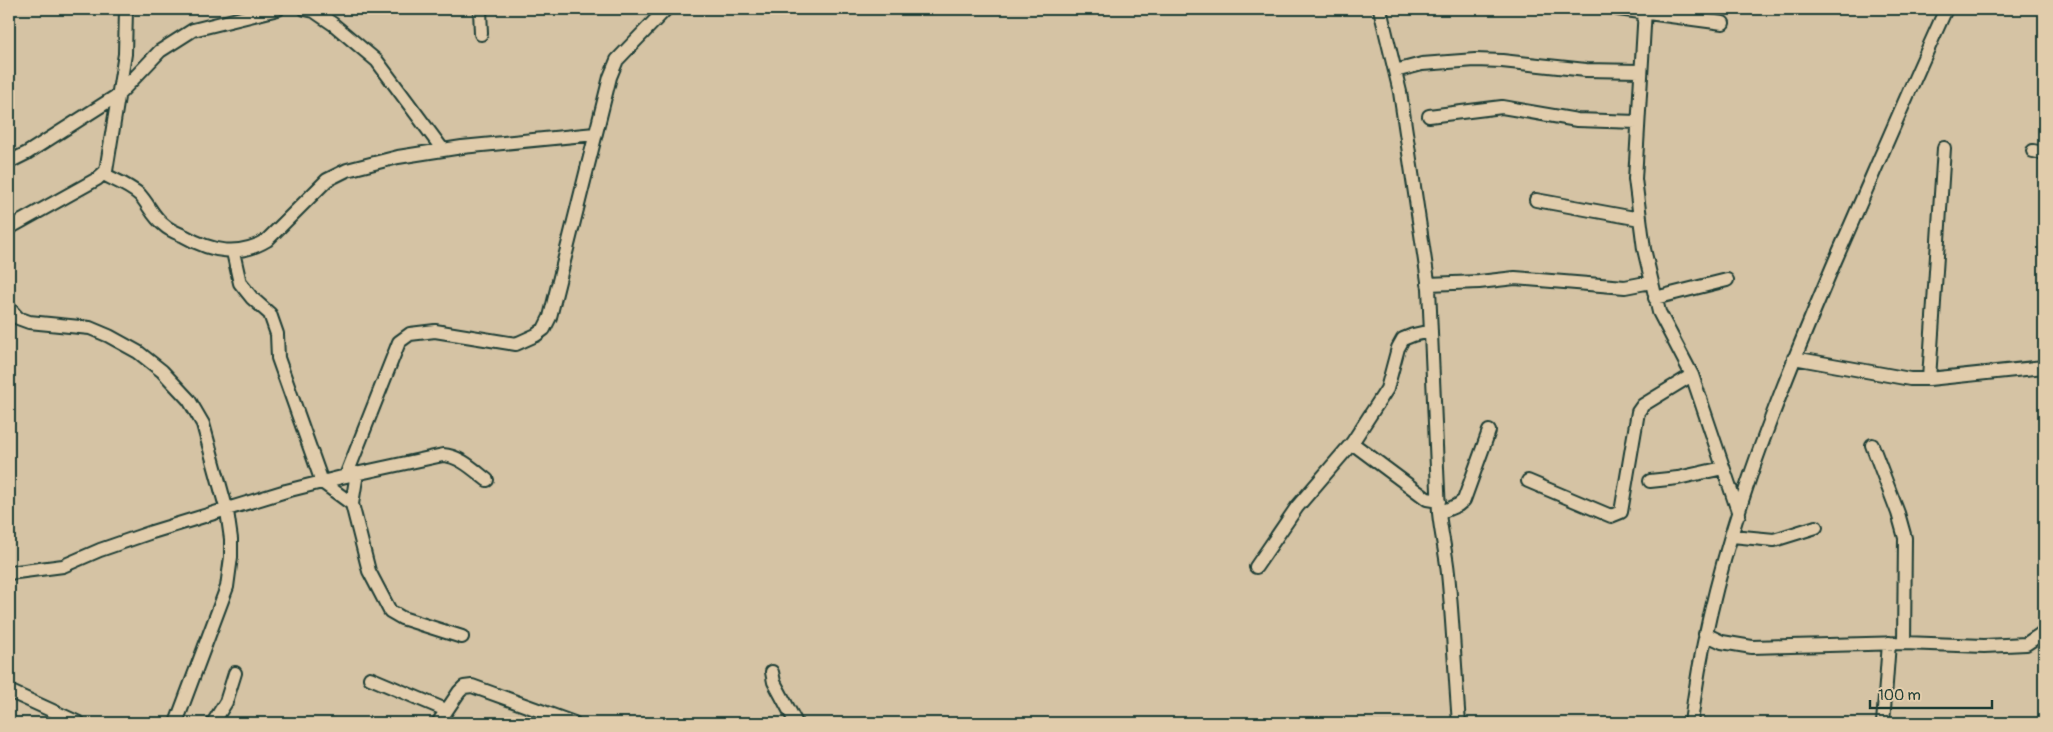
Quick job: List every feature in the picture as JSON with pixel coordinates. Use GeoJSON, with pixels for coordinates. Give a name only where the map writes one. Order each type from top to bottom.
{"type":"FeatureCollection","features":[{"type":"Feature","properties":{"kind":"street"},"geometry":{"type":"LineString","coordinates":[[9,228],[106,171],[125,54],[126,9]]}},
{"type":"Feature","properties":{"kind":"street"},"geometry":{"type":"LineString","coordinates":[[9,162],[40,145],[118,95],[160,51],[193,30],[278,9]]}},
{"type":"Feature","properties":{"kind":"street"},"geometry":{"type":"LineString","coordinates":[[305,9],[314,11],[333,24],[377,61],[444,150]]}},
{"type":"Feature","properties":{"kind":"street"},"geometry":{"type":"LineString","coordinates":[[480,9],[481,34]]}},
{"type":"Feature","properties":{"kind":"street"},"geometry":{"type":"LineString","coordinates":[[462,637],[402,618],[390,611],[369,571],[352,504],[351,475],[399,342],[410,334],[435,331],[516,344],[536,335],[544,329],[550,317],[610,77],[617,60],[666,9]]}},
{"type":"Feature","properties":{"kind":"street"},"geometry":{"type":"LineString","coordinates":[[1380,9],[1395,71],[1428,284],[1439,507],[1442,539],[1448,569],[1459,723]]}},
{"type":"Feature","properties":{"kind":"street"},"geometry":{"type":"LineString","coordinates":[[1618,9],[1644,10],[1723,23]]}},
{"type":"Feature","properties":{"kind":"street"},"geometry":{"type":"LineString","coordinates":[[1691,723],[1705,634],[1755,459],[1794,358],[1946,9]]}},
{"type":"Feature","properties":{"kind":"street"},"geometry":{"type":"LineString","coordinates":[[1644,10],[1635,179],[1644,249],[1659,312],[1692,375],[1739,514]]}},
{"type":"Feature","properties":{"kind":"street"},"geometry":{"type":"LineString","coordinates":[[1395,71],[1422,64],[1475,60],[1586,70],[1640,70]]}},
{"type":"Feature","properties":{"kind":"street"},"geometry":{"type":"LineString","coordinates":[[1429,116],[1502,107],[1577,120],[1637,122]]}},
{"type":"Feature","properties":{"kind":"street"},"geometry":{"type":"LineString","coordinates":[[103,174],[139,194],[148,204],[154,216],[164,226],[198,244],[233,252],[255,247],[267,240],[327,180],[347,170],[398,157],[444,150],[595,134]]}},
{"type":"Feature","properties":{"kind":"street"},"geometry":{"type":"LineString","coordinates":[[1929,379],[1944,148]]}},
{"type":"Feature","properties":{"kind":"street"},"geometry":{"type":"LineString","coordinates":[[1536,200],[1640,219]]}},
{"type":"Feature","properties":{"kind":"street"},"geometry":{"type":"LineString","coordinates":[[233,252],[240,283],[252,298],[270,314],[277,334],[278,358],[322,482],[352,504]]}},
{"type":"Feature","properties":{"kind":"street"},"geometry":{"type":"LineString","coordinates":[[1428,284],[1479,282],[1515,278],[1625,287],[1652,282]]}},
{"type":"Feature","properties":{"kind":"street"},"geometry":{"type":"LineString","coordinates":[[1655,298],[1728,280]]}},
{"type":"Feature","properties":{"kind":"street"},"geometry":{"type":"LineString","coordinates":[[9,308],[18,318],[29,322],[48,326],[73,326],[97,331],[138,352],[162,371],[189,400],[203,424],[227,511],[231,539],[227,587],[176,723]]}},
{"type":"Feature","properties":{"kind":"street"},"geometry":{"type":"LineString","coordinates":[[1256,567],[1297,507],[1352,443],[1387,389],[1398,348],[1403,340],[1413,334],[1431,330]]}},
{"type":"Feature","properties":{"kind":"street"},"geometry":{"type":"LineString","coordinates":[[1794,358],[1910,379],[1929,379],[2044,366]]}},
{"type":"Feature","properties":{"kind":"street"},"geometry":{"type":"LineString","coordinates":[[1528,481],[1611,516],[1621,512],[1638,412],[1642,405],[1692,375]]}},
{"type":"Feature","properties":{"kind":"street"},"geometry":{"type":"LineString","coordinates":[[1352,443],[1439,507],[1458,505],[1464,500],[1489,431]]}},
{"type":"Feature","properties":{"kind":"street"},"geometry":{"type":"LineString","coordinates":[[1872,445],[1898,513],[1904,538],[1904,643]]}},
{"type":"Feature","properties":{"kind":"street"},"geometry":{"type":"LineString","coordinates":[[9,573],[63,566],[100,550],[152,532],[227,511],[286,491],[443,455],[451,455],[487,480]]}},
{"type":"Feature","properties":{"kind":"street"},"geometry":{"type":"LineString","coordinates":[[1650,480],[1678,478],[1723,468]]}},
{"type":"Feature","properties":{"kind":"street"},"geometry":{"type":"LineString","coordinates":[[1732,536],[1774,540],[1816,527]]}},
{"type":"Feature","properties":{"kind":"street"},"geometry":{"type":"LineString","coordinates":[[1705,634],[1722,642],[1752,647],[1889,643],[1984,646],[2026,644],[2044,632]]}},
{"type":"Feature","properties":{"kind":"street"},"geometry":{"type":"LineString","coordinates":[[1883,723],[1889,643]]}},
{"type":"Feature","properties":{"kind":"street"},"geometry":{"type":"LineString","coordinates":[[772,672],[774,682],[796,723]]}},
{"type":"Feature","properties":{"kind":"street"},"geometry":{"type":"LineString","coordinates":[[213,723],[226,702],[235,673]]}},
{"type":"Feature","properties":{"kind":"street"},"geometry":{"type":"LineString","coordinates":[[370,678],[446,710]]}},
{"type":"Feature","properties":{"kind":"street"},"geometry":{"type":"LineString","coordinates":[[438,723],[464,687],[472,686],[574,723]]}},
{"type":"Feature","properties":{"kind":"street"},"geometry":{"type":"LineString","coordinates":[[9,691],[79,723]]}}]}
